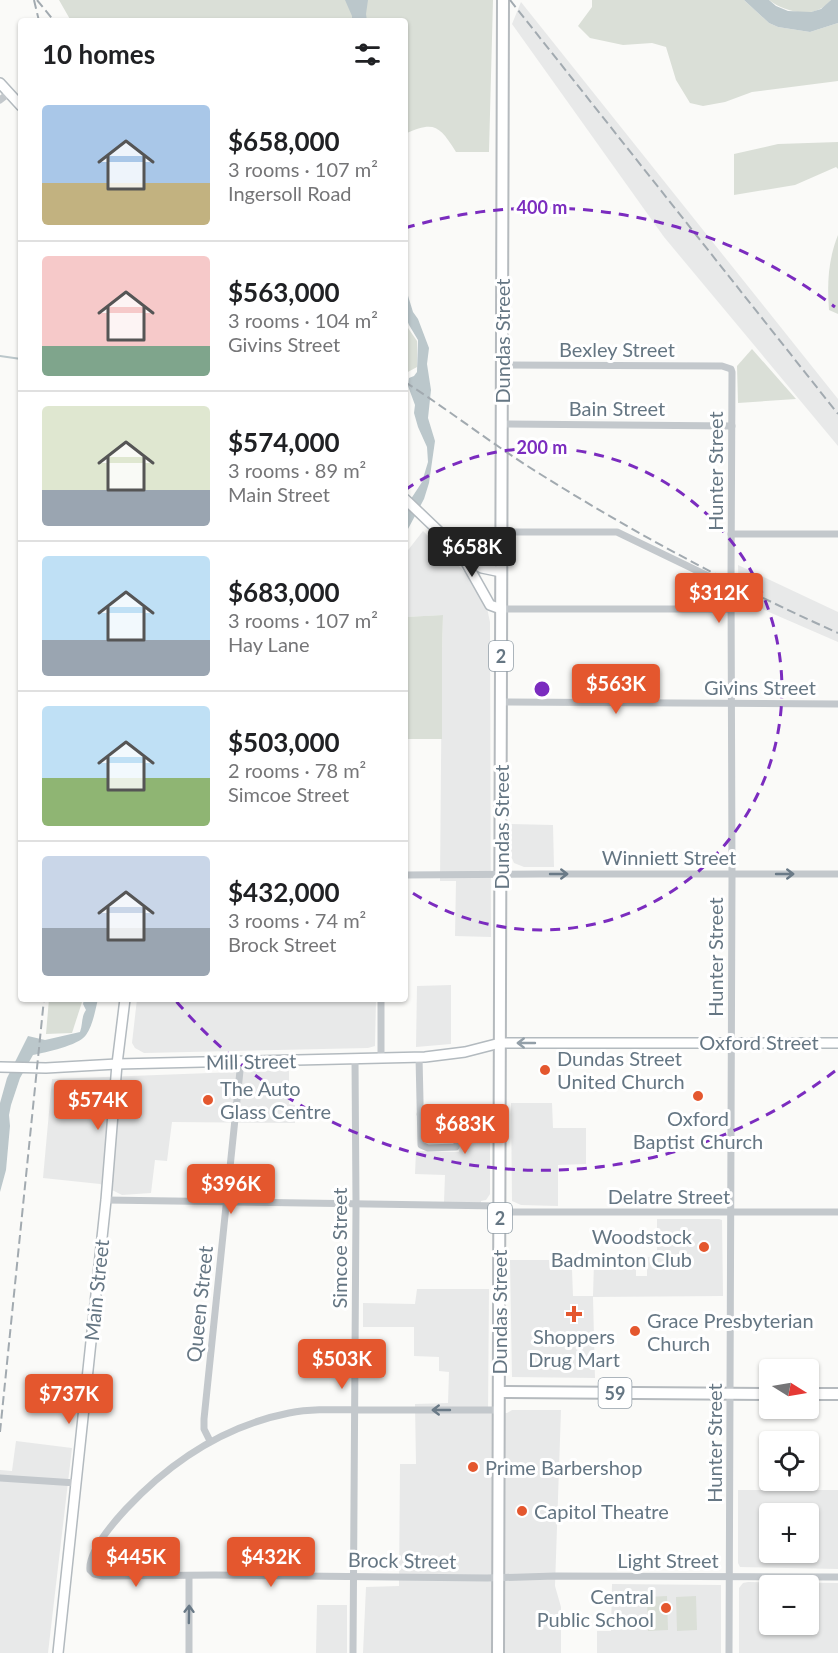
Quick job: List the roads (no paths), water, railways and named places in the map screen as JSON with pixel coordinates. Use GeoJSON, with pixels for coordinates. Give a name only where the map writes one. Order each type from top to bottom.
{"type":"FeatureCollection","features":[{"type":"Feature","properties":{"kind":"main road","name":"Dundas Street"},"geometry":{"type":"LineString","coordinates":[[498,1653],[503,0]]}},
{"type":"Feature","properties":{"kind":"main road"},"geometry":{"type":"LineString","coordinates":[[0,83],[18,103]]}},
{"type":"Feature","properties":{"kind":"main road"},"geometry":{"type":"LineString","coordinates":[[408,502],[460,553],[476,565],[501,572]]}},
{"type":"Feature","properties":{"kind":"main road"},"geometry":{"type":"LineString","coordinates":[[460,553],[479,551],[490,546],[501,532]]}},
{"type":"Feature","properties":{"kind":"main road"},"geometry":{"type":"LineString","coordinates":[[460,553],[490,605],[501,609]]}},
{"type":"Feature","properties":{"kind":"main road","name":"Main Street"},"geometry":{"type":"LineString","coordinates":[[58,1653],[106,1200],[124,1002]]}},
{"type":"Feature","properties":{"kind":"main road","name":"Oxford Street"},"geometry":{"type":"LineString","coordinates":[[501,1043],[838,1042]]}},
{"type":"Feature","properties":{"kind":"main road","name":"Mill Street"},"geometry":{"type":"LineString","coordinates":[[5,1067],[419,1057],[465,1052],[501,1043]]}},
{"type":"Feature","properties":{"kind":"main road","name":"59"},"geometry":{"type":"LineString","coordinates":[[500,1392],[759,1394]]}},
{"type":"Feature","properties":{"kind":"main road"},"geometry":{"type":"LineString","coordinates":[[819,1394],[838,1394]]}},
{"type":"Feature","properties":{"kind":"street"},"geometry":{"type":"LineString","coordinates":[[0,100],[9,93]]}},
{"type":"Feature","properties":{"kind":"street","name":"Bexley Street"},"geometry":{"type":"LineString","coordinates":[[502,365],[722,366],[731,369]]}},
{"type":"Feature","properties":{"kind":"street","name":"Hunter Street"},"geometry":{"type":"LineString","coordinates":[[729,1653],[731,369]]}},
{"type":"Feature","properties":{"kind":"street","name":"Bain Street"},"geometry":{"type":"LineString","coordinates":[[502,424],[732,426]]}},
{"type":"Feature","properties":{"kind":"street"},"geometry":{"type":"LineString","coordinates":[[501,532],[617,532],[731,587]]}},
{"type":"Feature","properties":{"kind":"street"},"geometry":{"type":"LineString","coordinates":[[731,534],[838,534]]}},
{"type":"Feature","properties":{"kind":"street"},"geometry":{"type":"LineString","coordinates":[[501,609],[731,609]]}},
{"type":"Feature","properties":{"kind":"street","name":"Givins Street"},"geometry":{"type":"LineString","coordinates":[[501,702],[838,704]]}},
{"type":"Feature","properties":{"kind":"street","name":"Winniett Street"},"geometry":{"type":"LineString","coordinates":[[408,875],[838,874]]}},
{"type":"Feature","properties":{"kind":"street"},"geometry":{"type":"LineString","coordinates":[[381,1002],[381,1058]]}},
{"type":"Feature","properties":{"kind":"street"},"geometry":{"type":"LineString","coordinates":[[419,1057],[420,1143],[428,1148],[456,1147],[458,1120],[454,1114],[420,1114]]}},
{"type":"Feature","properties":{"kind":"street","name":"Simcoe Street"},"geometry":{"type":"LineString","coordinates":[[353,1653],[355,1059]]}},
{"type":"Feature","properties":{"kind":"street","name":"Queen Street"},"geometry":{"type":"LineString","coordinates":[[210,1441],[204,1429],[204,1419],[241,1061]]}},
{"type":"Feature","properties":{"kind":"street","name":"Delatre Street"},"geometry":{"type":"LineString","coordinates":[[106,1200],[500,1209],[838,1212]]}},
{"type":"Feature","properties":{"kind":"street"},"geometry":{"type":"LineString","coordinates":[[210,1441],[263,1420],[311,1410],[500,1410]]}},
{"type":"Feature","properties":{"kind":"street","name":"Brock Street"},"geometry":{"type":"LineString","coordinates":[[210,1441],[149,1485],[121,1514],[93,1554],[90,1564],[92,1572],[103,1576],[498,1577]]}},
{"type":"Feature","properties":{"kind":"street"},"geometry":{"type":"LineString","coordinates":[[0,1478],[76,1484]]}},
{"type":"Feature","properties":{"kind":"street"},"geometry":{"type":"LineString","coordinates":[[189,1576],[189,1653]]}},
{"type":"Feature","properties":{"kind":"street","name":"Light Street"},"geometry":{"type":"LineString","coordinates":[[498,1577],[838,1577]]}},
{"type":"Feature","properties":{"kind":"waterway"},"geometry":{"type":"LineString","coordinates":[[0,356],[18,359]]}},
{"type":"Feature","properties":{"kind":"railway"},"geometry":{"type":"LineString","coordinates":[[34,0],[38,18]]}},
{"type":"Feature","properties":{"kind":"railway"},"geometry":{"type":"LineString","coordinates":[[37,0],[52,18]]}},
{"type":"Feature","properties":{"kind":"railway"},"geometry":{"type":"LineString","coordinates":[[510,0],[838,414]]}},
{"type":"Feature","properties":{"kind":"railway"},"geometry":{"type":"LineString","coordinates":[[408,384],[529,467],[642,535],[758,596],[838,633]]}},
{"type":"Feature","properties":{"kind":"railway"},"geometry":{"type":"LineString","coordinates":[[0,1432],[44,1002]]}},
{"type":"Feature","properties":{"kind":"place","name":"Dundas Street United Church"},"geometry":{"type":"Point","coordinates":[545,1070]}},
{"type":"Feature","properties":{"kind":"place","name":"Oxford Baptist Church"},"geometry":{"type":"Point","coordinates":[698,1096]}},
{"type":"Feature","properties":{"kind":"place","name":"The Auto Glass Centre"},"geometry":{"type":"Point","coordinates":[208,1100]}},
{"type":"Feature","properties":{"kind":"place","name":"Woodstock Badminton Club"},"geometry":{"type":"Point","coordinates":[704,1247]}},
{"type":"Feature","properties":{"kind":"place","name":"Shoppers Drug Mart"},"geometry":{"type":"Point","coordinates":[574,1314]}},
{"type":"Feature","properties":{"kind":"place","name":"Grace Presbyterian Church"},"geometry":{"type":"Point","coordinates":[635,1331]}},
{"type":"Feature","properties":{"kind":"place","name":"Prime Barbershop"},"geometry":{"type":"Point","coordinates":[473,1467]}},
{"type":"Feature","properties":{"kind":"place","name":"Capitol Theatre"},"geometry":{"type":"Point","coordinates":[522,1511]}},
{"type":"Feature","properties":{"kind":"place","name":"Central Public School"},"geometry":{"type":"Point","coordinates":[666,1608]}}]}
